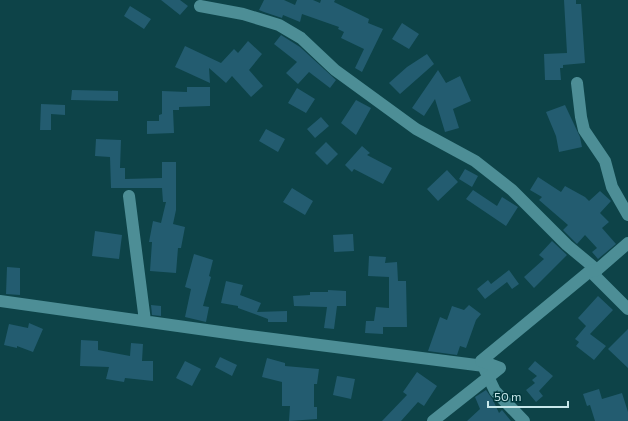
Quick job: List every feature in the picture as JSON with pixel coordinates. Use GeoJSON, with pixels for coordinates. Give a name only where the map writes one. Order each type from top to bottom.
{"type":"FeatureCollection","features":[{"type":"Feature","properties":{"kind":"street"},"geometry":{"type":"LineString","coordinates":[[200,6],[243,14],[279,25],[301,38],[335,70],[416,129],[475,161],[512,190],[593,270],[628,309]]}},
{"type":"Feature","properties":{"kind":"street"},"geometry":{"type":"LineString","coordinates":[[577,83],[584,130],[605,161],[612,187],[628,215]]}},
{"type":"Feature","properties":{"kind":"street"},"geometry":{"type":"LineString","coordinates":[[129,196],[145,321]]}},
{"type":"Feature","properties":{"kind":"street"},"geometry":{"type":"LineString","coordinates":[[481,361],[628,243]]}},
{"type":"Feature","properties":{"kind":"street"},"geometry":{"type":"LineString","coordinates":[[0,301],[500,368]]}},
{"type":"Feature","properties":{"kind":"street"},"geometry":{"type":"LineString","coordinates":[[481,361],[500,368]]}},
{"type":"Feature","properties":{"kind":"street"},"geometry":{"type":"LineString","coordinates":[[481,361],[495,391],[524,421]]}},
{"type":"Feature","properties":{"kind":"street"},"geometry":{"type":"LineString","coordinates":[[433,421],[500,368]]}},
{"type":"Feature","properties":{"kind":"building"},"geometry":{"type":"Polygon","coordinates":[[[161,0],[180,0],[188,6],[180,15],[161,0]]]}},
{"type":"Feature","properties":{"kind":"building"},"geometry":{"type":"Polygon","coordinates":[[[264,0],[284,0],[295,5],[297,0],[313,0],[320,3],[321,0],[335,0],[334,2],[369,19],[368,23],[383,29],[362,72],[355,68],[364,49],[341,38],[344,32],[338,29],[339,27],[302,14],[300,22],[283,15],[282,18],[264,12],[259,10],[264,0]]]}},
{"type":"Feature","properties":{"kind":"building"},"geometry":{"type":"Polygon","coordinates":[[[564,0],[576,0],[576,4],[581,4],[585,63],[563,65],[563,68],[560,68],[561,80],[545,80],[544,54],[567,53],[564,0]]]}},
{"type":"Feature","properties":{"kind":"building"},"geometry":{"type":"Polygon","coordinates":[[[130,6],[151,19],[144,29],[124,16],[130,6]]]}},
{"type":"Feature","properties":{"kind":"building"},"geometry":{"type":"Polygon","coordinates":[[[402,23],[419,34],[409,49],[392,39],[402,23]]]}},
{"type":"Feature","properties":{"kind":"building"},"geometry":{"type":"Polygon","coordinates":[[[281,35],[300,47],[336,80],[330,88],[309,72],[298,84],[286,73],[297,62],[274,44],[281,35]]]}},
{"type":"Feature","properties":{"kind":"building"},"geometry":{"type":"Polygon","coordinates":[[[248,41],[262,54],[249,70],[263,86],[251,97],[232,76],[226,83],[209,68],[210,83],[175,67],[185,46],[221,63],[234,49],[238,53],[248,41]]]}},
{"type":"Feature","properties":{"kind":"building"},"geometry":{"type":"Polygon","coordinates":[[[427,54],[434,64],[400,94],[389,83],[407,67],[427,54]]]}},
{"type":"Feature","properties":{"kind":"building"},"geometry":{"type":"Polygon","coordinates":[[[438,70],[446,83],[460,76],[471,101],[453,109],[459,128],[445,132],[435,99],[424,116],[412,108],[438,70]]]}},
{"type":"Feature","properties":{"kind":"building"},"geometry":{"type":"Polygon","coordinates":[[[187,87],[210,87],[210,106],[179,107],[179,110],[173,110],[174,133],[147,134],[147,121],[159,121],[159,115],[162,114],[162,91],[187,92],[187,87]]]}},
{"type":"Feature","properties":{"kind":"building"},"geometry":{"type":"Polygon","coordinates":[[[297,88],[315,99],[306,113],[288,103],[297,88]]]}},
{"type":"Feature","properties":{"kind":"building"},"geometry":{"type":"Polygon","coordinates":[[[72,90],[118,91],[118,101],[71,100],[72,90]]]}},
{"type":"Feature","properties":{"kind":"building"},"geometry":{"type":"Polygon","coordinates":[[[356,100],[371,108],[356,135],[341,123],[356,100]]]}},
{"type":"Feature","properties":{"kind":"building"},"geometry":{"type":"Polygon","coordinates":[[[41,104],[65,105],[65,115],[51,114],[51,130],[40,130],[41,104]]]}},
{"type":"Feature","properties":{"kind":"building"},"geometry":{"type":"Polygon","coordinates":[[[565,105],[580,137],[582,147],[559,152],[556,136],[546,112],[565,105]]]}},
{"type":"Feature","properties":{"kind":"building"},"geometry":{"type":"Polygon","coordinates":[[[321,117],[329,126],[315,138],[307,129],[321,117]]]}},
{"type":"Feature","properties":{"kind":"building"},"geometry":{"type":"Polygon","coordinates":[[[266,129],[285,139],[278,152],[259,141],[266,129]]]}},
{"type":"Feature","properties":{"kind":"building"},"geometry":{"type":"Polygon","coordinates":[[[96,139],[121,140],[120,168],[125,168],[125,179],[162,178],[162,162],[176,162],[176,210],[173,224],[185,227],[181,248],[178,248],[176,273],[150,271],[152,242],[149,242],[153,221],[161,223],[166,202],[163,202],[162,188],[111,188],[110,157],[95,156],[96,139]]]}},
{"type":"Feature","properties":{"kind":"building"},"geometry":{"type":"Polygon","coordinates":[[[326,142],[338,154],[327,165],[315,153],[326,142]]]}},
{"type":"Feature","properties":{"kind":"building"},"geometry":{"type":"Polygon","coordinates":[[[362,146],[370,153],[367,155],[392,168],[383,184],[354,169],[352,172],[345,165],[362,146]]]}},
{"type":"Feature","properties":{"kind":"building"},"geometry":{"type":"Polygon","coordinates":[[[465,169],[478,176],[472,187],[459,179],[465,169]]]}},
{"type":"Feature","properties":{"kind":"building"},"geometry":{"type":"Polygon","coordinates":[[[447,170],[458,182],[438,201],[427,189],[447,170]]]}},
{"type":"Feature","properties":{"kind":"building"},"geometry":{"type":"Polygon","coordinates":[[[538,177],[561,192],[565,186],[585,197],[589,201],[600,191],[611,201],[600,213],[609,222],[602,228],[616,244],[598,259],[592,252],[597,248],[585,235],[577,244],[563,230],[568,225],[539,200],[542,197],[530,190],[538,177]]]}},
{"type":"Feature","properties":{"kind":"building"},"geometry":{"type":"Polygon","coordinates":[[[292,188],[313,201],[305,215],[283,202],[292,188]]]}},
{"type":"Feature","properties":{"kind":"building"},"geometry":{"type":"Polygon","coordinates":[[[473,190],[497,206],[502,197],[518,207],[506,226],[466,199],[473,190]]]}},
{"type":"Feature","properties":{"kind":"building"},"geometry":{"type":"Polygon","coordinates":[[[95,231],[122,235],[119,259],[92,256],[95,231]]]}},
{"type":"Feature","properties":{"kind":"building"},"geometry":{"type":"Polygon","coordinates":[[[353,234],[354,251],[334,252],[333,235],[353,234]]]}},
{"type":"Feature","properties":{"kind":"building"},"geometry":{"type":"Polygon","coordinates":[[[552,241],[567,255],[534,288],[524,277],[544,259],[539,255],[552,241]]]}},
{"type":"Feature","properties":{"kind":"building"},"geometry":{"type":"Polygon","coordinates":[[[194,254],[213,260],[209,276],[211,277],[203,306],[209,307],[206,322],[185,317],[191,289],[185,287],[194,254]]]}},
{"type":"Feature","properties":{"kind":"building"},"geometry":{"type":"Polygon","coordinates":[[[369,256],[386,257],[385,263],[397,262],[398,281],[406,281],[407,327],[383,327],[383,334],[365,333],[366,321],[374,321],[376,307],[389,308],[389,277],[368,276],[369,256]]]}},
{"type":"Feature","properties":{"kind":"building"},"geometry":{"type":"Polygon","coordinates":[[[7,267],[20,268],[20,295],[6,294],[7,267]]]}},
{"type":"Feature","properties":{"kind":"building"},"geometry":{"type":"Polygon","coordinates":[[[509,270],[519,284],[512,289],[507,282],[485,299],[477,289],[488,280],[491,284],[509,270]]]}},
{"type":"Feature","properties":{"kind":"building"},"geometry":{"type":"Polygon","coordinates":[[[226,281],[243,285],[240,295],[261,303],[257,312],[287,311],[287,322],[268,322],[268,319],[238,308],[238,306],[221,303],[226,281]]]}},
{"type":"Feature","properties":{"kind":"building"},"geometry":{"type":"Polygon","coordinates":[[[328,290],[346,291],[346,306],[337,306],[334,329],[324,328],[327,307],[294,306],[293,296],[310,295],[310,292],[328,292],[328,290]]]}},
{"type":"Feature","properties":{"kind":"building"},"geometry":{"type":"Polygon","coordinates":[[[598,296],[613,310],[590,334],[606,346],[594,360],[576,346],[579,342],[575,339],[586,326],[578,318],[598,296]]]}},
{"type":"Feature","properties":{"kind":"building"},"geometry":{"type":"Polygon","coordinates":[[[151,305],[161,306],[161,316],[152,315],[151,305]]]}},
{"type":"Feature","properties":{"kind":"building"},"geometry":{"type":"Polygon","coordinates":[[[469,305],[481,314],[476,320],[466,348],[460,346],[457,355],[428,351],[440,317],[447,320],[452,306],[464,310],[469,305]]]}},
{"type":"Feature","properties":{"kind":"building"},"geometry":{"type":"Polygon","coordinates":[[[29,323],[43,329],[33,352],[17,346],[17,348],[4,345],[9,324],[28,328],[29,323]]]}},
{"type":"Feature","properties":{"kind":"building"},"geometry":{"type":"Polygon","coordinates":[[[628,329],[628,368],[608,349],[628,329]]]}},
{"type":"Feature","properties":{"kind":"building"},"geometry":{"type":"Polygon","coordinates":[[[81,340],[98,341],[98,350],[130,356],[131,343],[143,344],[142,361],[153,361],[153,381],[125,378],[124,382],[106,379],[109,367],[80,366],[81,340]]]}},
{"type":"Feature","properties":{"kind":"building"},"geometry":{"type":"Polygon","coordinates":[[[220,357],[237,365],[232,376],[215,367],[220,357]]]}},
{"type":"Feature","properties":{"kind":"building"},"geometry":{"type":"Polygon","coordinates":[[[267,358],[285,363],[285,366],[319,369],[317,384],[314,384],[314,407],[317,407],[317,419],[289,421],[290,406],[282,406],[282,382],[262,377],[267,358]]]}},
{"type":"Feature","properties":{"kind":"building"},"geometry":{"type":"Polygon","coordinates":[[[185,361],[201,369],[192,386],[176,378],[185,361]]]}},
{"type":"Feature","properties":{"kind":"building"},"geometry":{"type":"Polygon","coordinates":[[[535,361],[553,376],[539,391],[543,396],[536,402],[526,390],[535,383],[532,380],[537,376],[528,369],[535,361]]]}},
{"type":"Feature","properties":{"kind":"building"},"geometry":{"type":"Polygon","coordinates":[[[417,372],[437,386],[424,406],[418,402],[401,421],[382,421],[407,395],[403,392],[417,372]]]}},
{"type":"Feature","properties":{"kind":"building"},"geometry":{"type":"Polygon","coordinates":[[[337,376],[355,379],[351,399],[333,395],[337,376]]]}},
{"type":"Feature","properties":{"kind":"building"},"geometry":{"type":"Polygon","coordinates":[[[599,389],[602,399],[622,393],[628,412],[628,421],[595,421],[590,405],[587,406],[583,394],[599,389]]]}},
{"type":"Feature","properties":{"kind":"building"},"geometry":{"type":"Polygon","coordinates":[[[486,390],[499,413],[502,410],[511,421],[467,421],[480,409],[475,397],[486,390]]]}}]}
